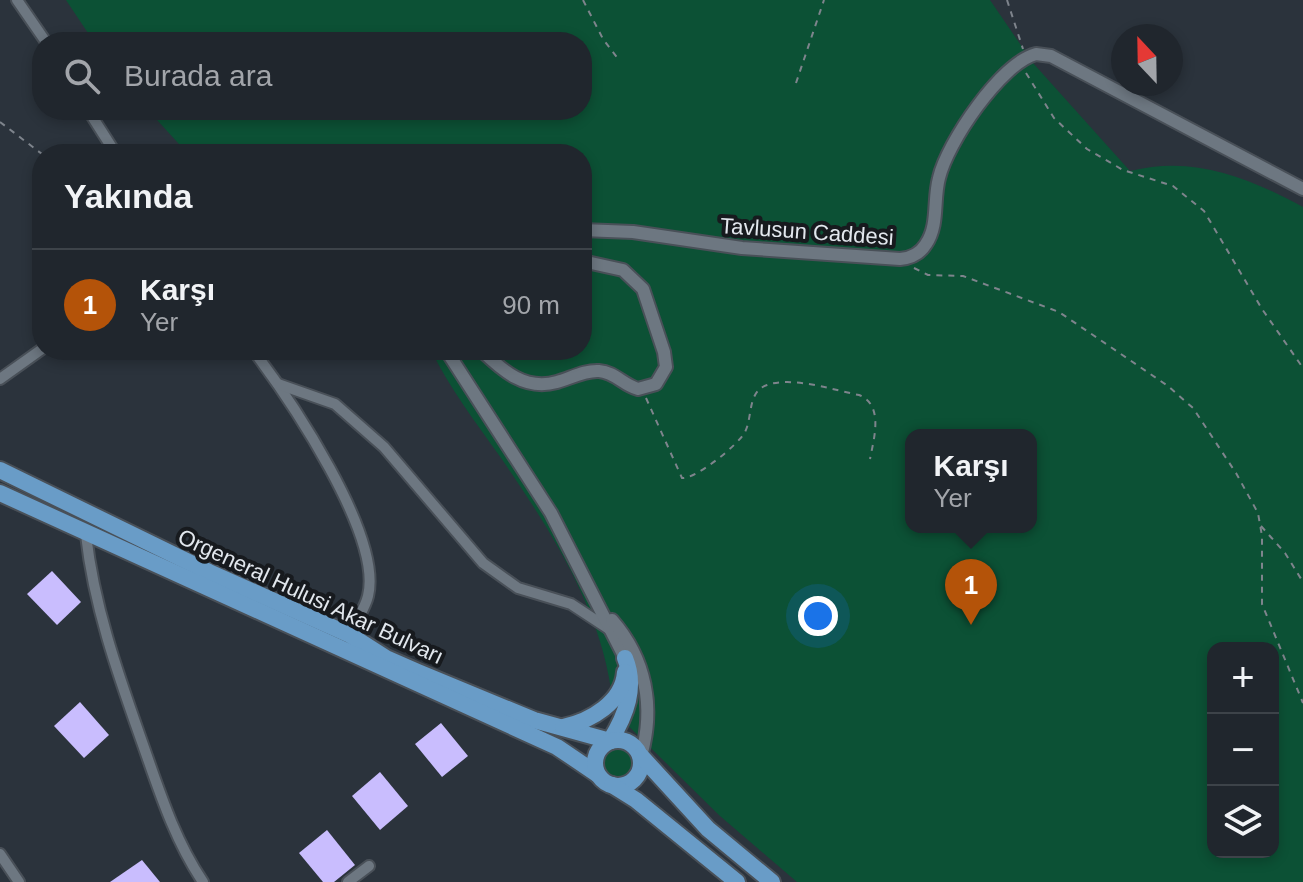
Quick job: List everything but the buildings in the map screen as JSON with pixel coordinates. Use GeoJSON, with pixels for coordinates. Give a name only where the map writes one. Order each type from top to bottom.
{"type":"FeatureCollection","features":[{"type":"Feature","properties":{"kind":"main road","name":"Orgeneral Hulusi Akar Bulvarı"},"geometry":{"type":"LineString","coordinates":[[0,470],[209,572],[350,635],[386,658],[557,728],[610,741]]}},
{"type":"Feature","properties":{"kind":"main road","name":"Orgeneral Hulusi Akar Bulvarı"},"geometry":{"type":"LineString","coordinates":[[0,493],[86,535],[557,747],[597,774]]}},
{"type":"Feature","properties":{"kind":"main road"},"geometry":{"type":"LineString","coordinates":[[557,728],[583,721],[607,706],[622,686],[625,658]]}},
{"type":"Feature","properties":{"kind":"main road"},"geometry":{"type":"LineString","coordinates":[[625,658],[631,673],[629,695],[610,741],[595,758],[597,774],[636,800],[736,882]]}},
{"type":"Feature","properties":{"kind":"main road"},"geometry":{"type":"LineString","coordinates":[[610,741],[626,741],[708,829],[772,882]]}},
{"type":"Feature","properties":{"kind":"main road"},"geometry":{"type":"LineString","coordinates":[[612,785],[632,781],[640,770],[641,756]]}},
{"type":"Feature","properties":{"kind":"street"},"geometry":{"type":"LineString","coordinates":[[17,0],[39,32]]}},
{"type":"Feature","properties":{"kind":"street"},"geometry":{"type":"LineString","coordinates":[[1023,60],[1036,54],[1051,56],[1303,189]]}},
{"type":"Feature","properties":{"kind":"street","name":"Tavlusun Caddesi"},"geometry":{"type":"LineString","coordinates":[[592,230],[633,232],[742,248],[906,258],[922,250],[931,234],[938,179],[952,143],[1001,78],[1023,60]]}},
{"type":"Feature","properties":{"kind":"street"},"geometry":{"type":"LineString","coordinates":[[94,120],[110,144]]}},
{"type":"Feature","properties":{"kind":"street"},"geometry":{"type":"LineString","coordinates":[[492,360],[510,376],[527,382],[556,382],[595,371],[611,374],[628,386],[643,390],[656,384],[666,367],[646,296],[638,283],[623,270],[592,263]]}},
{"type":"Feature","properties":{"kind":"street"},"geometry":{"type":"LineString","coordinates":[[0,379],[32,356]]}},
{"type":"Feature","properties":{"kind":"street"},"geometry":{"type":"LineString","coordinates":[[260,360],[323,457],[367,557],[368,595],[350,635]]}},
{"type":"Feature","properties":{"kind":"street"},"geometry":{"type":"LineString","coordinates":[[453,360],[537,489],[625,658]]}},
{"type":"Feature","properties":{"kind":"street"},"geometry":{"type":"LineString","coordinates":[[278,384],[335,404],[384,447],[483,563],[518,588],[571,604],[613,633]]}},
{"type":"Feature","properties":{"kind":"street"},"geometry":{"type":"LineString","coordinates":[[86,535],[96,601],[127,701],[170,821],[203,882]]}},
{"type":"Feature","properties":{"kind":"street"},"geometry":{"type":"LineString","coordinates":[[600,605],[627,640],[641,668],[648,700],[648,730],[641,756]]}},
{"type":"Feature","properties":{"kind":"street"},"geometry":{"type":"LineString","coordinates":[[0,854],[18,882]]}},
{"type":"Feature","properties":{"kind":"street"},"geometry":{"type":"LineString","coordinates":[[348,882],[369,866]]}},
{"type":"Feature","properties":{"kind":"path"},"geometry":{"type":"LineString","coordinates":[[583,0],[603,39],[619,60]]}},
{"type":"Feature","properties":{"kind":"path"},"geometry":{"type":"LineString","coordinates":[[796,83],[824,0]]}},
{"type":"Feature","properties":{"kind":"path"},"geometry":{"type":"LineString","coordinates":[[1007,0],[1023,60],[1045,106],[1075,140],[1112,165],[1173,186],[1204,211],[1262,309],[1303,368]]}},
{"type":"Feature","properties":{"kind":"path"},"geometry":{"type":"LineString","coordinates":[[0,122],[32,146]]}},
{"type":"Feature","properties":{"kind":"path"},"geometry":{"type":"LineString","coordinates":[[906,258],[922,274],[963,276],[1059,312],[1177,392],[1200,416],[1236,473],[1260,525],[1285,553],[1303,582]]}},
{"type":"Feature","properties":{"kind":"path"},"geometry":{"type":"LineString","coordinates":[[643,390],[682,478],[690,478],[701,471],[740,440],[749,423],[754,394],[766,385],[777,383],[868,399],[875,416],[870,459]]}},
{"type":"Feature","properties":{"kind":"path"},"geometry":{"type":"LineString","coordinates":[[1260,525],[1262,604],[1303,703]]}},
{"type":"Feature","properties":{"kind":"green space"},"geometry":{"type":"Polygon","coordinates":[[[66,0],[990,0],[1033,63],[1130,171],[1154,167],[1198,167],[1241,178],[1303,207],[1303,882],[797,882],[720,816],[602,700],[611,689],[605,657],[569,568],[537,512],[436,360],[592,360],[592,144],[179,144],[157,120],[592,120],[592,32],[87,32],[66,0]]]}},
{"type":"Feature","properties":{"kind":"green space"},"geometry":{"type":"Polygon","coordinates":[[[619,743],[632,749],[638,762],[632,775],[619,781],[606,775],[600,762],[606,749],[619,743]]]}},
{"type":"Feature","properties":{"kind":"place","name":"Karşı"},"geometry":{"type":"Point","coordinates":[971,625]}}]}
